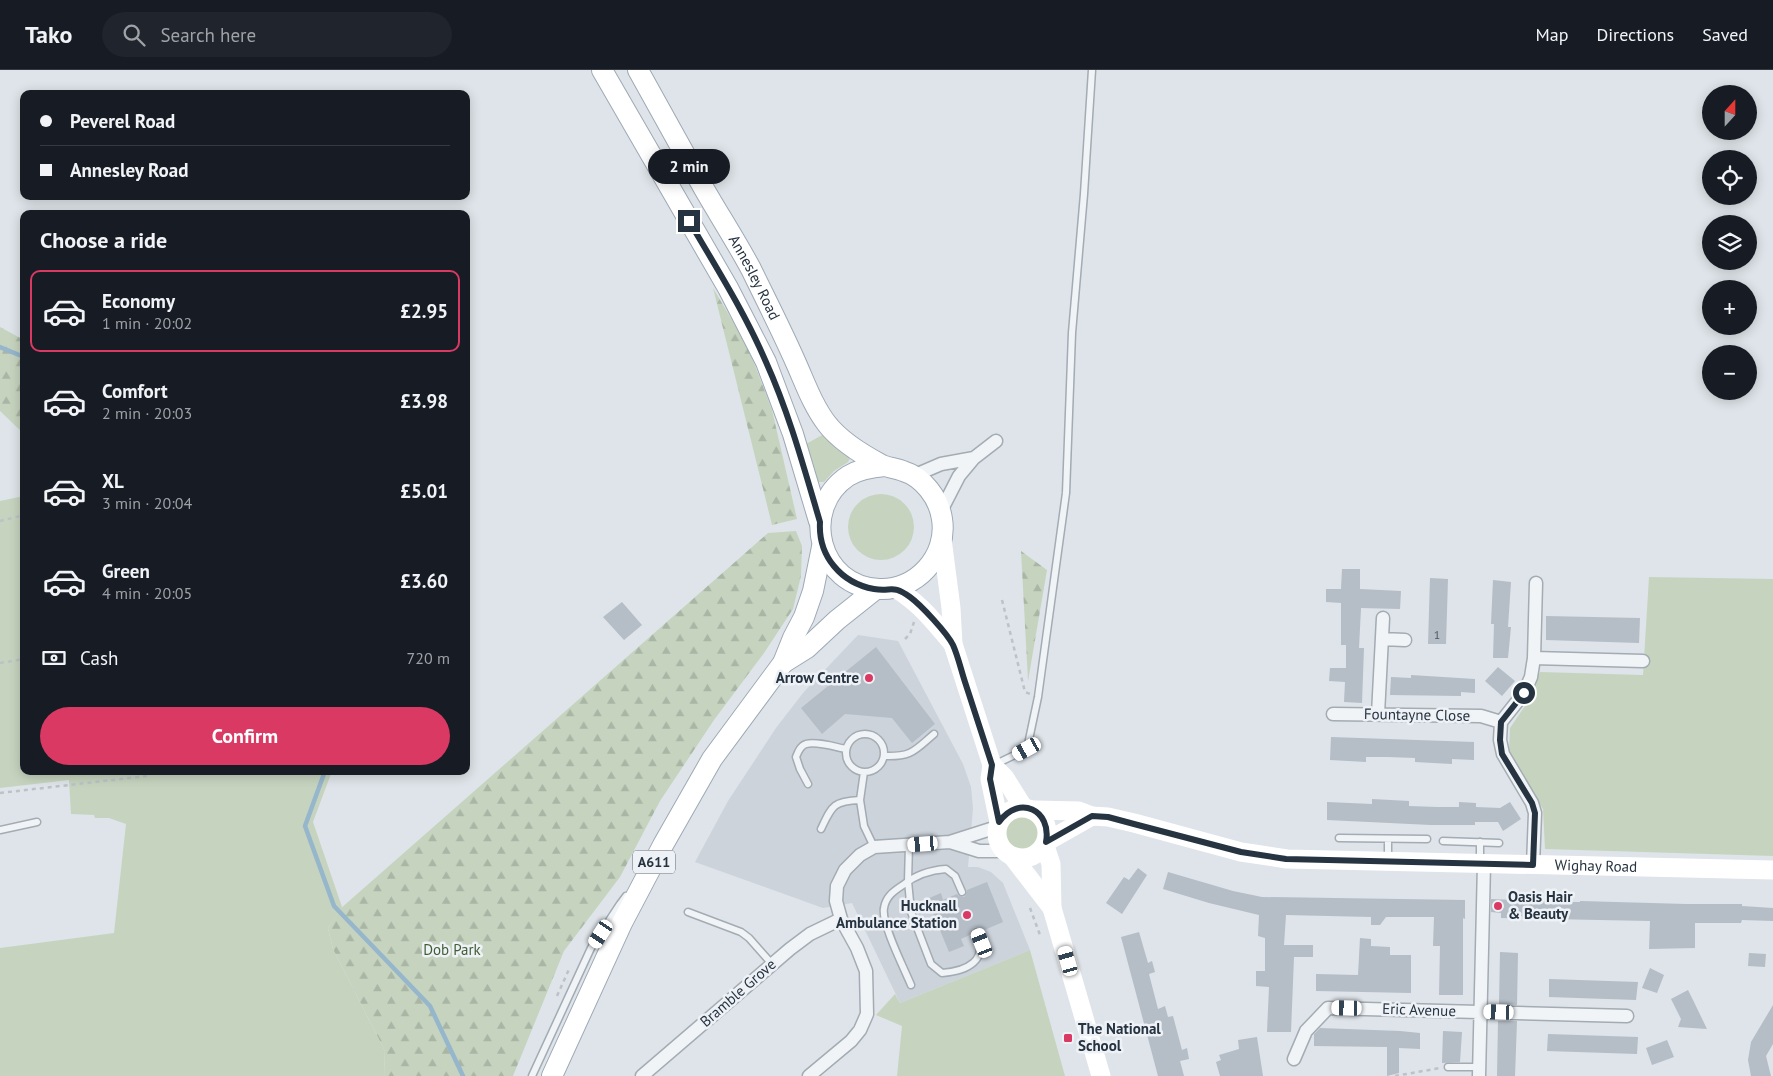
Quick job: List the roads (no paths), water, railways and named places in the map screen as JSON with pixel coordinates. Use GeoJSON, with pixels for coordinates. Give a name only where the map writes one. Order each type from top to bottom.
{"type":"FeatureCollection","features":[{"type":"Feature","properties":{"kind":"main road","name":"Annesley Road"},"geometry":{"type":"LineString","coordinates":[[602,70],[728,288],[766,362],[793,434],[820,522]]}},
{"type":"Feature","properties":{"kind":"main road","name":"Annesley Road"},"geometry":{"type":"LineString","coordinates":[[638,70],[746,261],[784,336],[820,416],[832,431],[856,449],[885,466]]}},
{"type":"Feature","properties":{"kind":"main road"},"geometry":{"type":"LineString","coordinates":[[953,644],[926,611],[909,597],[885,588],[858,585],[843,576],[830,563],[822,547],[820,522],[824,503],[834,487],[848,475],[866,468],[885,466],[905,471],[922,482],[935,499],[942,518],[942,540],[951,608],[953,644],[992,765],[990,779],[998,824],[997,834],[999,843],[1052,908]]}},
{"type":"Feature","properties":{"kind":"main road"},"geometry":{"type":"LineString","coordinates":[[885,588],[912,581],[926,570],[936,556],[942,540]]}},
{"type":"Feature","properties":{"kind":"main road","name":"A611"},"geometry":{"type":"LineString","coordinates":[[552,1076],[622,923],[712,759],[783,663],[804,617],[813,591],[822,547]]}},
{"type":"Feature","properties":{"kind":"main road","name":"A611"},"geometry":{"type":"LineString","coordinates":[[783,663],[807,648],[837,620],[885,588]]}},
{"type":"Feature","properties":{"kind":"main road"},"geometry":{"type":"LineString","coordinates":[[992,765],[1005,778],[1028,809],[1041,815],[1046,823],[1048,833],[1046,844],[1051,864],[1052,908],[1101,1076]]}},
{"type":"Feature","properties":{"kind":"main road"},"geometry":{"type":"LineString","coordinates":[[998,824],[1009,811],[1028,809]]}},
{"type":"Feature","properties":{"kind":"main road","name":"Wighay Road"},"geometry":{"type":"LineString","coordinates":[[1028,809],[1079,811],[1092,816],[1125,821],[1241,852],[1286,859],[1773,870]]}},
{"type":"Feature","properties":{"kind":"main road"},"geometry":{"type":"LineString","coordinates":[[1008,854],[1021,858],[1039,853],[1046,844],[1092,816]]}},
{"type":"Feature","properties":{"kind":"street"},"geometry":{"type":"LineString","coordinates":[[940,513],[959,476],[974,458],[996,441]]}},
{"type":"Feature","properties":{"kind":"street"},"geometry":{"type":"LineString","coordinates":[[913,476],[941,464],[974,458]]}},
{"type":"Feature","properties":{"kind":"street"},"geometry":{"type":"LineString","coordinates":[[1533,865],[1535,813],[1532,803],[1502,754],[1500,740],[1501,722],[1524,693],[1530,676],[1534,658],[1536,583]]}},
{"type":"Feature","properties":{"kind":"street"},"geometry":{"type":"LineString","coordinates":[[1378,714],[1383,618]]}},
{"type":"Feature","properties":{"kind":"street"},"geometry":{"type":"LineString","coordinates":[[1382,639],[1405,640]]}},
{"type":"Feature","properties":{"kind":"street"},"geometry":{"type":"LineString","coordinates":[[1534,658],[1643,661]]}},
{"type":"Feature","properties":{"kind":"street","name":"Fountayne Close"},"geometry":{"type":"LineString","coordinates":[[1333,714],[1481,716],[1501,722]]}},
{"type":"Feature","properties":{"kind":"street"},"geometry":{"type":"LineString","coordinates":[[809,1076],[851,1041],[860,1030],[867,1014],[865,966],[841,919],[836,894],[840,878],[852,862],[874,846],[950,842],[998,824]]}},
{"type":"Feature","properties":{"kind":"street"},"geometry":{"type":"LineString","coordinates":[[950,842],[979,851],[1008,854]]}},
{"type":"Feature","properties":{"kind":"street"},"geometry":{"type":"LineString","coordinates":[[1479,1072],[1482,864]]}},
{"type":"Feature","properties":{"kind":"street","name":"Bramble Grove"},"geometry":{"type":"LineString","coordinates":[[642,1076],[772,964],[810,934],[841,919]]}},
{"type":"Feature","properties":{"kind":"street","name":"Eric Avenue"},"geometry":{"type":"LineString","coordinates":[[1294,1059],[1306,1031],[1328,1008],[1627,1016]]}},
{"type":"Feature","properties":{"kind":"lane"},"geometry":{"type":"LineString","coordinates":[[992,765],[1027,749],[1038,697],[1066,493],[1072,332],[1092,70]]}},
{"type":"Feature","properties":{"kind":"lane"},"geometry":{"type":"LineString","coordinates":[[868,734],[874,736],[882,744],[884,756],[879,766],[870,772],[864,772],[850,765],[847,760],[846,749],[852,739],[868,734]]}},
{"type":"Feature","properties":{"kind":"lane"},"geometry":{"type":"LineString","coordinates":[[884,756],[901,756],[913,752],[934,734]]}},
{"type":"Feature","properties":{"kind":"lane"},"geometry":{"type":"LineString","coordinates":[[808,784],[796,757],[799,749],[805,744],[816,744],[846,749]]}},
{"type":"Feature","properties":{"kind":"lane"},"geometry":{"type":"LineString","coordinates":[[864,772],[860,800],[864,826],[874,846]]}},
{"type":"Feature","properties":{"kind":"lane"},"geometry":{"type":"LineString","coordinates":[[821,829],[831,808],[842,801],[860,800]]}},
{"type":"Feature","properties":{"kind":"lane"},"geometry":{"type":"LineString","coordinates":[[0,830],[37,822]]}},
{"type":"Feature","properties":{"kind":"lane"},"geometry":{"type":"LineString","coordinates":[[1339,838],[1427,840]]}},
{"type":"Feature","properties":{"kind":"lane"},"geometry":{"type":"LineString","coordinates":[[1388,839],[1388,862]]}},
{"type":"Feature","properties":{"kind":"lane"},"geometry":{"type":"LineString","coordinates":[[1443,841],[1499,842]]}},
{"type":"Feature","properties":{"kind":"lane"},"geometry":{"type":"LineString","coordinates":[[1480,842],[1482,864]]}},
{"type":"Feature","properties":{"kind":"lane"},"geometry":{"type":"LineString","coordinates":[[910,845],[908,880],[911,912],[931,964],[942,973],[956,972],[974,962],[980,954],[982,943],[977,932]]}},
{"type":"Feature","properties":{"kind":"lane"},"geometry":{"type":"LineString","coordinates":[[911,985],[885,922],[884,908],[889,895],[908,880],[931,870],[946,869],[955,876],[962,892]]}},
{"type":"Feature","properties":{"kind":"lane"},"geometry":{"type":"LineString","coordinates":[[532,1076],[591,948],[620,904],[650,871]]}},
{"type":"Feature","properties":{"kind":"lane"},"geometry":{"type":"LineString","coordinates":[[688,912],[741,932],[750,938],[772,964]]}},
{"type":"Feature","properties":{"kind":"lane"},"geometry":{"type":"LineString","coordinates":[[1448,1067],[1479,1072]]}},
{"type":"Feature","properties":{"kind":"waterway"},"geometry":{"type":"LineString","coordinates":[[0,347],[20,355]]}},
{"type":"Feature","properties":{"kind":"waterway"},"geometry":{"type":"LineString","coordinates":[[324,775],[305,826],[334,906],[430,1006],[463,1076]]}},
{"type":"Feature","properties":{"kind":"place","name":"Arrow Centre"},"geometry":{"type":"Point","coordinates":[869,678]}},
{"type":"Feature","properties":{"kind":"place","name":"Oasis Hair & Beauty"},"geometry":{"type":"Point","coordinates":[1498,906]}},
{"type":"Feature","properties":{"kind":"place","name":"Hucknall Ambulance Station"},"geometry":{"type":"Point","coordinates":[967,915]}},
{"type":"Feature","properties":{"kind":"place","name":"The National School"},"geometry":{"type":"Point","coordinates":[1068,1038]}},
{"type":"Feature","properties":{"kind":"park label","name":"Dob Park"},"geometry":{"type":"Point","coordinates":[452,950]}}]}
